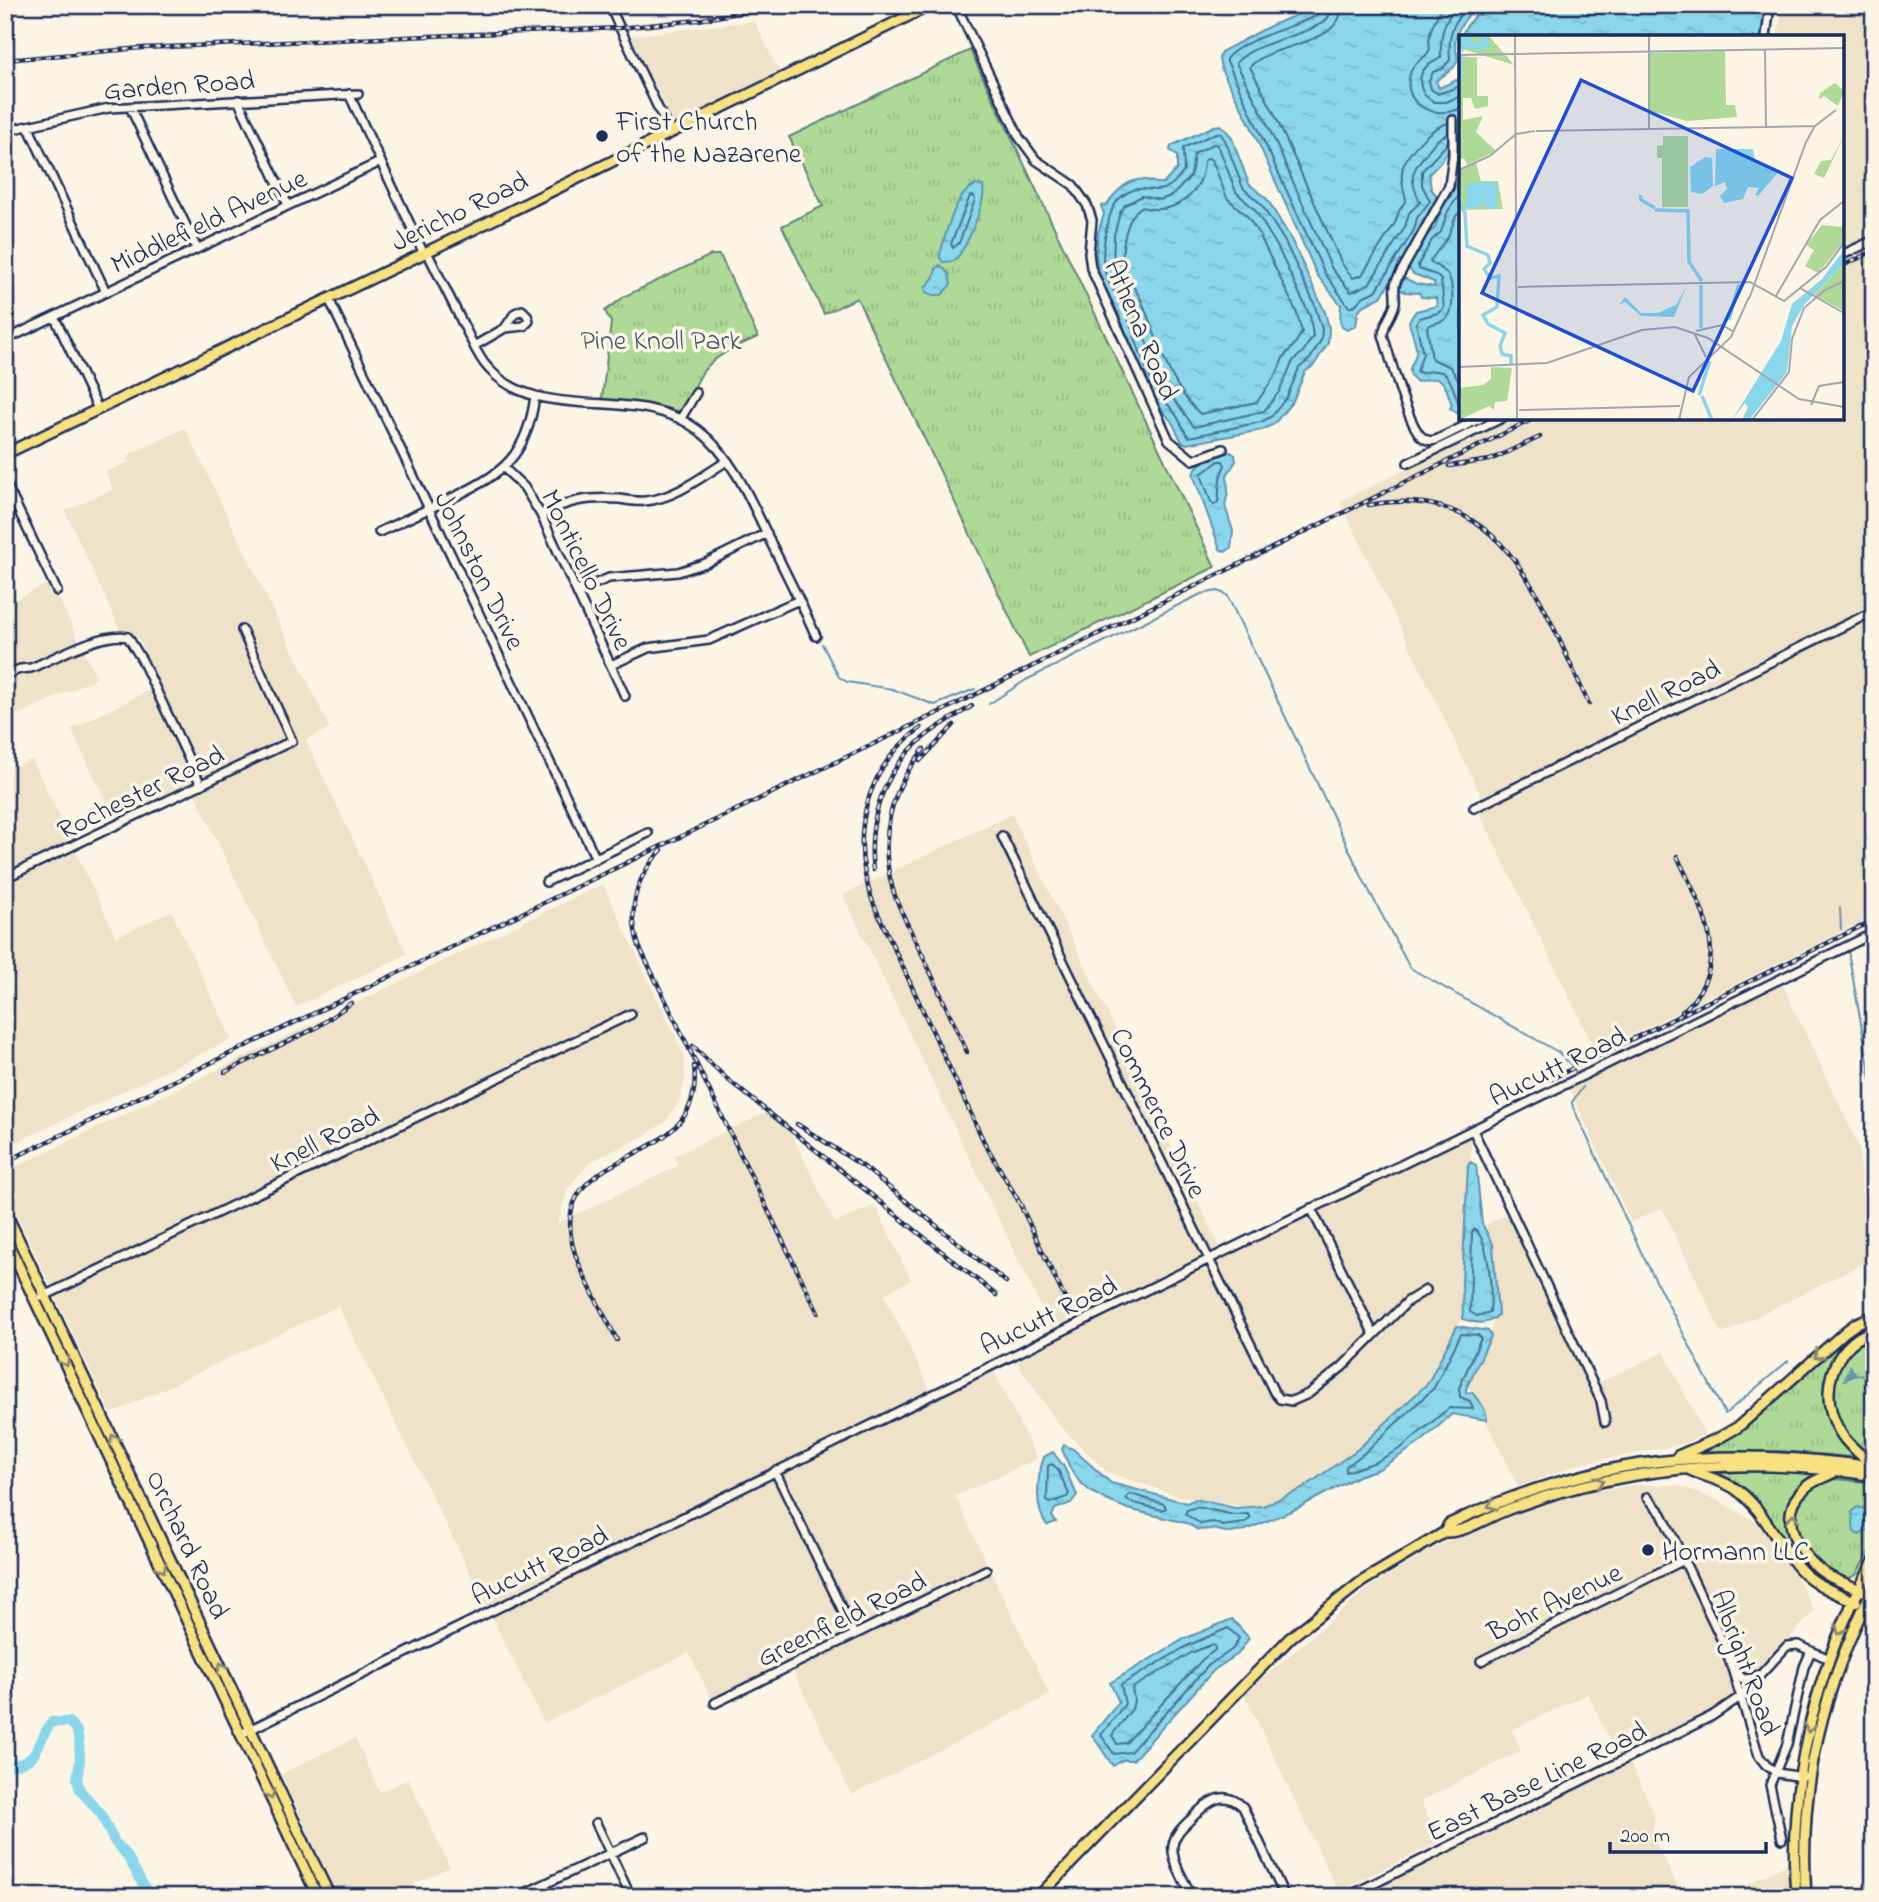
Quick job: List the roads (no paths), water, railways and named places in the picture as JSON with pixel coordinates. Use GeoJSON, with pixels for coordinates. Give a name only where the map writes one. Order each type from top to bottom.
{"type":"FeatureCollection","features":[{"type":"Feature","properties":{"kind":"main road","name":"Jericho Road"},"geometry":{"type":"LineString","coordinates":[[5,454],[931,5]]}},
{"type":"Feature","properties":{"kind":"main road","name":"Orchard Road"},"geometry":{"type":"LineString","coordinates":[[5,1211],[330,1897]]}},
{"type":"Feature","properties":{"kind":"main road","name":"Orchard Road"},"geometry":{"type":"LineString","coordinates":[[5,1237],[318,1897]]}},
{"type":"Feature","properties":{"kind":"main road"},"geometry":{"type":"LineString","coordinates":[[1668,1460],[1738,1427],[1846,1331],[1874,1316]]}},
{"type":"Feature","properties":{"kind":"main road"},"geometry":{"type":"LineString","coordinates":[[1874,1330],[1862,1335],[1844,1349],[1831,1374],[1828,1398],[1832,1416],[1843,1437],[1874,1467]]}},
{"type":"Feature","properties":{"kind":"main road"},"geometry":{"type":"LineString","coordinates":[[1038,1897],[1290,1638],[1344,1593],[1445,1532],[1449,1524],[1532,1490],[1593,1473],[1668,1460],[1714,1456],[1777,1456],[1874,1467]]}},
{"type":"Feature","properties":{"kind":"main road"},"geometry":{"type":"LineString","coordinates":[[1445,1532],[1455,1533],[1510,1509],[1560,1492],[1604,1481],[1686,1468],[1764,1465],[1838,1470],[1874,1476]]}},
{"type":"Feature","properties":{"kind":"main road"},"geometry":{"type":"LineString","coordinates":[[1686,1468],[1718,1479],[1738,1490],[1750,1501],[1801,1570],[1821,1585],[1864,1605]]}},
{"type":"Feature","properties":{"kind":"main road"},"geometry":{"type":"LineString","coordinates":[[1806,1897],[1804,1778],[1842,1658],[1872,1590],[1858,1589],[1829,1576],[1814,1564],[1800,1548],[1792,1530],[1791,1515],[1800,1493],[1812,1482],[1838,1470]]}},
{"type":"Feature","properties":{"kind":"main road"},"geometry":{"type":"LineString","coordinates":[[1796,1897],[1793,1840],[1811,1717],[1829,1659],[1858,1589],[1874,1562]]}},
{"type":"Feature","properties":{"kind":"street"},"geometry":{"type":"LineString","coordinates":[[609,5],[670,133]]}},
{"type":"Feature","properties":{"kind":"street","name":"Athena Road"},"geometry":{"type":"LineString","coordinates":[[956,5],[1019,137],[1036,160],[1073,185],[1087,205],[1091,220],[1091,268],[1169,440],[1193,460],[1223,449]]}},
{"type":"Feature","properties":{"kind":"street"},"geometry":{"type":"LineString","coordinates":[[1766,35],[1770,5]]}},
{"type":"Feature","properties":{"kind":"street"},"geometry":{"type":"LineString","coordinates":[[349,94],[423,252],[429,256],[474,346],[495,375],[509,385],[535,396],[646,407],[681,418],[708,438],[727,461],[767,533],[816,636]]}},
{"type":"Feature","properties":{"kind":"street","name":"Garden Road"},"geometry":{"type":"LineString","coordinates":[[5,131],[109,108],[359,94]]}},
{"type":"Feature","properties":{"kind":"street"},"geometry":{"type":"LineString","coordinates":[[238,100],[288,205]]}},
{"type":"Feature","properties":{"kind":"street"},"geometry":{"type":"LineString","coordinates":[[130,107],[197,249]]}},
{"type":"Feature","properties":{"kind":"street"},"geometry":{"type":"LineString","coordinates":[[1452,120],[1453,155],[1449,186],[1396,281],[1394,308],[1385,323],[1383,335],[1412,421],[1422,438],[1436,440],[1477,420]]}},
{"type":"Feature","properties":{"kind":"street"},"geometry":{"type":"LineString","coordinates":[[28,126],[106,292]]}},
{"type":"Feature","properties":{"kind":"street","name":"Middlefield Avenue"},"geometry":{"type":"LineString","coordinates":[[5,340],[380,162]]}},
{"type":"Feature","properties":{"kind":"street"},"geometry":{"type":"LineString","coordinates":[[1844,254],[1874,240]]}},
{"type":"Feature","properties":{"kind":"street","name":"Johnston Drive"},"geometry":{"type":"LineString","coordinates":[[329,299],[596,859]]}},
{"type":"Feature","properties":{"kind":"street"},"geometry":{"type":"LineString","coordinates":[[54,318],[98,409]]}},
{"type":"Feature","properties":{"kind":"street"},"geometry":{"type":"LineString","coordinates":[[474,346],[505,328]]}},
{"type":"Feature","properties":{"kind":"street"},"geometry":{"type":"LineString","coordinates":[[681,418],[696,393]]}},
{"type":"Feature","properties":{"kind":"street"},"geometry":{"type":"LineString","coordinates":[[379,532],[486,481],[504,468],[525,436],[535,396]]}},
{"type":"Feature","properties":{"kind":"street"},"geometry":{"type":"LineString","coordinates":[[1408,463],[1499,420]]}},
{"type":"Feature","properties":{"kind":"street"},"geometry":{"type":"LineString","coordinates":[[541,515],[561,505],[589,498],[644,501],[668,496],[686,488],[727,461]]}},
{"type":"Feature","properties":{"kind":"street","name":"Monticello Drive"},"geometry":{"type":"LineString","coordinates":[[504,468],[524,487],[541,515],[625,696]]}},
{"type":"Feature","properties":{"kind":"street"},"geometry":{"type":"LineString","coordinates":[[5,482],[57,591]]}},
{"type":"Feature","properties":{"kind":"street"},"geometry":{"type":"LineString","coordinates":[[577,591],[609,578],[678,572],[706,563],[767,533]]}},
{"type":"Feature","properties":{"kind":"street"},"geometry":{"type":"LineString","coordinates":[[611,665],[648,649],[709,640],[799,600]]}},
{"type":"Feature","properties":{"kind":"street","name":"Knell Road"},"geometry":{"type":"LineString","coordinates":[[1474,808],[1874,611]]}},
{"type":"Feature","properties":{"kind":"street","name":"Rochester Road"},"geometry":{"type":"LineString","coordinates":[[5,878],[292,741],[242,630]]}},
{"type":"Feature","properties":{"kind":"street"},"geometry":{"type":"LineString","coordinates":[[5,675],[20,668],[31,668],[104,638],[119,635],[128,637],[142,660],[201,785]]}},
{"type":"Feature","properties":{"kind":"street"},"geometry":{"type":"LineString","coordinates":[[546,882],[648,833]]}},
{"type":"Feature","properties":{"kind":"street","name":"Commerce Drive"},"geometry":{"type":"LineString","coordinates":[[1002,836],[1273,1392],[1280,1399],[1287,1401],[1308,1394],[1342,1367],[1374,1335]]}},
{"type":"Feature","properties":{"kind":"street","name":"Aucutt Road"},"geometry":{"type":"LineString","coordinates":[[241,1734],[1874,933]]}},
{"type":"Feature","properties":{"kind":"street","name":"Knell Road"},"geometry":{"type":"LineString","coordinates":[[35,1301],[631,1014]]}},
{"type":"Feature","properties":{"kind":"street"},"geometry":{"type":"LineString","coordinates":[[1473,1130],[1601,1402],[1605,1422]]}},
{"type":"Feature","properties":{"kind":"street"},"geometry":{"type":"LineString","coordinates":[[1311,1208],[1374,1335],[1408,1301],[1426,1290]]}},
{"type":"Feature","properties":{"kind":"street"},"geometry":{"type":"LineString","coordinates":[[775,1471],[854,1634]]}},
{"type":"Feature","properties":{"kind":"street","name":"Albright Road"},"geometry":{"type":"LineString","coordinates":[[1647,1497],[1662,1514],[1732,1667],[1759,1756],[1777,1773],[1804,1778]]}},
{"type":"Feature","properties":{"kind":"street","name":"Bohr Avenue"},"geometry":{"type":"LineString","coordinates":[[1480,1661],[1684,1560]]}},
{"type":"Feature","properties":{"kind":"street","name":"Greenfield Road"},"geometry":{"type":"LineString","coordinates":[[715,1703],[986,1570]]}},
{"type":"Feature","properties":{"kind":"street","name":"East Base Line Road"},"geometry":{"type":"LineString","coordinates":[[1347,1897],[1712,1716],[1740,1697],[1781,1650],[1790,1644],[1798,1644],[1811,1651]]}},
{"type":"Feature","properties":{"kind":"street"},"geometry":{"type":"LineString","coordinates":[[1782,1839],[1770,1789],[1787,1744],[1804,1667],[1811,1651],[1829,1659]]}},
{"type":"Feature","properties":{"kind":"street"},"geometry":{"type":"LineString","coordinates":[[1732,1667],[1743,1679],[1762,1673]]}},
{"type":"Feature","properties":{"kind":"street"},"geometry":{"type":"LineString","coordinates":[[1192,1897],[1175,1858],[1174,1843],[1177,1834],[1204,1805],[1223,1797],[1238,1802],[1243,1807],[1285,1897]]}},
{"type":"Feature","properties":{"kind":"street"},"geometry":{"type":"LineString","coordinates":[[596,1824],[631,1897]]}},
{"type":"Feature","properties":{"kind":"street"},"geometry":{"type":"LineString","coordinates":[[517,1897],[645,1837]]}},
{"type":"Feature","properties":{"kind":"street"},"geometry":{"type":"LineString","coordinates":[[543,1885],[548,1897]]}},
{"type":"Feature","properties":{"kind":"water"},"geometry":{"type":"Polygon","coordinates":[[[1321,5],[1477,5],[1457,34],[1457,62],[1436,81],[1439,88],[1459,79],[1459,156],[1457,148],[1450,149],[1429,174],[1431,189],[1439,198],[1431,214],[1423,221],[1421,231],[1381,297],[1361,307],[1356,326],[1347,330],[1342,327],[1340,321],[1341,305],[1317,275],[1250,124],[1222,71],[1219,59],[1221,52],[1272,25],[1321,5]]]}},
{"type":"Feature","properties":{"kind":"water"},"geometry":{"type":"Polygon","coordinates":[[[1484,5],[1767,5],[1764,35],[1462,35],[1484,5]]]}},
{"type":"Feature","properties":{"kind":"water"},"geometry":{"type":"Polygon","coordinates":[[[1221,125],[1231,136],[1249,184],[1267,199],[1291,239],[1325,312],[1329,328],[1328,343],[1314,365],[1305,372],[1293,401],[1274,424],[1262,430],[1187,444],[1182,442],[1172,422],[1151,396],[1117,310],[1100,280],[1096,255],[1098,233],[1104,214],[1101,206],[1107,205],[1118,191],[1134,181],[1164,183],[1177,169],[1177,156],[1170,150],[1171,146],[1221,125]]]}},
{"type":"Feature","properties":{"kind":"water"},"geometry":{"type":"Polygon","coordinates":[[[1459,177],[1459,415],[1450,408],[1452,405],[1442,381],[1433,379],[1417,382],[1410,373],[1416,350],[1409,321],[1416,311],[1437,306],[1436,298],[1421,297],[1420,293],[1399,289],[1404,278],[1417,284],[1435,287],[1434,282],[1413,274],[1408,267],[1428,234],[1435,228],[1442,207],[1459,177]]]}},
{"type":"Feature","properties":{"kind":"water"},"geometry":{"type":"Polygon","coordinates":[[[976,185],[983,186],[983,193],[974,225],[954,261],[943,262],[940,254],[952,215],[962,196],[976,185]]]}},
{"type":"Feature","properties":{"kind":"water"},"geometry":{"type":"Polygon","coordinates":[[[940,265],[949,274],[951,284],[942,295],[933,295],[926,292],[925,288],[940,265]]]}},
{"type":"Feature","properties":{"kind":"water"},"geometry":{"type":"Polygon","coordinates":[[[1231,452],[1236,461],[1227,475],[1225,506],[1233,531],[1231,548],[1225,552],[1220,549],[1193,474],[1204,461],[1231,452]]]}},
{"type":"Feature","properties":{"kind":"water"},"geometry":{"type":"Polygon","coordinates":[[[1471,1162],[1476,1165],[1482,1224],[1493,1244],[1498,1315],[1481,1323],[1463,1319],[1462,1282],[1468,1165],[1471,1162]]]}},
{"type":"Feature","properties":{"kind":"water"},"geometry":{"type":"Polygon","coordinates":[[[1457,1326],[1488,1331],[1491,1336],[1466,1389],[1466,1393],[1472,1392],[1482,1405],[1487,1420],[1452,1414],[1421,1442],[1379,1469],[1358,1476],[1298,1508],[1246,1530],[1231,1533],[1212,1529],[1198,1530],[1186,1523],[1128,1509],[1106,1500],[1079,1481],[1062,1449],[1064,1445],[1073,1449],[1111,1483],[1187,1503],[1195,1499],[1235,1508],[1263,1506],[1302,1489],[1358,1449],[1428,1383],[1457,1326]]]}},
{"type":"Feature","properties":{"kind":"water"},"geometry":{"type":"Polygon","coordinates":[[[1053,1452],[1064,1467],[1077,1495],[1071,1503],[1055,1509],[1052,1516],[1056,1522],[1047,1525],[1038,1501],[1038,1483],[1044,1457],[1053,1452]]]}},
{"type":"Feature","properties":{"kind":"water"},"geometry":{"type":"Polygon","coordinates":[[[1857,1507],[1874,1511],[1874,1532],[1867,1530],[1859,1535],[1854,1532],[1852,1512],[1857,1507]]]}},
{"type":"Feature","properties":{"kind":"water"},"geometry":{"type":"Polygon","coordinates":[[[1232,1619],[1249,1638],[1238,1654],[1214,1670],[1133,1760],[1123,1760],[1113,1766],[1092,1735],[1119,1702],[1110,1683],[1184,1639],[1232,1619]]]}},
{"type":"Feature","properties":{"kind":"waterway"},"geometry":{"type":"LineString","coordinates":[[989,704],[1026,680],[1201,594],[1218,591],[1227,595],[1364,881],[1410,968],[1558,1052],[1572,1066]]}},
{"type":"Feature","properties":{"kind":"waterway"},"geometry":{"type":"LineString","coordinates":[[822,644],[839,677],[847,682],[892,689],[935,705],[975,689]]}},
{"type":"Feature","properties":{"kind":"waterway"},"geometry":{"type":"LineString","coordinates":[[1840,908],[1841,929]]}},
{"type":"Feature","properties":{"kind":"waterway"},"geometry":{"type":"LineString","coordinates":[[1848,951],[1874,1095]]}},
{"type":"Feature","properties":{"kind":"waterway"},"geometry":{"type":"LineString","coordinates":[[1583,1087],[1572,1102],[1573,1107],[1643,1256],[1725,1414],[1788,1361]]}},
{"type":"Feature","properties":{"kind":"waterway"},"geometry":{"type":"LineString","coordinates":[[1849,1366],[1856,1374]]}},
{"type":"Feature","properties":{"kind":"waterway"},"geometry":{"type":"LineString","coordinates":[[1848,1369],[1853,1372]]}},
{"type":"Feature","properties":{"kind":"waterway"},"geometry":{"type":"LineString","coordinates":[[1847,1372],[1868,1377],[1874,1382]]}},
{"type":"Feature","properties":{"kind":"waterway"},"geometry":{"type":"LineString","coordinates":[[1846,1374],[1852,1374]]}},
{"type":"Feature","properties":{"kind":"waterway"},"geometry":{"type":"LineString","coordinates":[[1845,1377],[1852,1375]]}},
{"type":"Feature","properties":{"kind":"waterway"},"geometry":{"type":"LineString","coordinates":[[1844,1380],[1856,1375]]}},
{"type":"Feature","properties":{"kind":"waterway"},"geometry":{"type":"LineString","coordinates":[[5,1764],[10,1766],[28,1760],[37,1750],[52,1722],[69,1722],[77,1731],[79,1742],[77,1780],[80,1790],[101,1814],[114,1841],[126,1854],[150,1897]]}},
{"type":"Feature","properties":{"kind":"railway"},"geometry":{"type":"LineString","coordinates":[[5,60],[142,48],[620,28],[698,20],[784,5]]}},
{"type":"Feature","properties":{"kind":"railway"},"geometry":{"type":"LineString","coordinates":[[1844,265],[1874,251]]}},
{"type":"Feature","properties":{"kind":"railway"},"geometry":{"type":"LineString","coordinates":[[5,1162],[946,709],[1531,420]]}},
{"type":"Feature","properties":{"kind":"railway"},"geometry":{"type":"LineString","coordinates":[[1449,466],[1490,460],[1540,437]]}},
{"type":"Feature","properties":{"kind":"railway"},"geometry":{"type":"LineString","coordinates":[[1369,505],[1416,502],[1455,512],[1487,531],[1513,558],[1535,591],[1589,704]]}},
{"type":"Feature","properties":{"kind":"railway"},"geometry":{"type":"LineString","coordinates":[[873,870],[876,815],[881,798],[897,766],[928,734],[972,706]]}},
{"type":"Feature","properties":{"kind":"railway"},"geometry":{"type":"LineString","coordinates":[[920,761],[954,725]]}},
{"type":"Feature","properties":{"kind":"railway"},"geometry":{"type":"LineString","coordinates":[[921,728],[901,745],[885,764],[874,785],[862,832],[866,881],[874,905],[984,1142],[1022,1207]]}},
{"type":"Feature","properties":{"kind":"railway"},"geometry":{"type":"LineString","coordinates":[[924,749],[912,764],[895,798],[887,834],[889,871],[899,906],[967,1052]]}},
{"type":"Feature","properties":{"kind":"railway"},"geometry":{"type":"LineString","coordinates":[[662,850],[645,871],[636,895],[634,920],[639,946],[818,1313]]}},
{"type":"Feature","properties":{"kind":"railway"},"geometry":{"type":"LineString","coordinates":[[1677,856],[1704,915],[1711,955],[1708,974],[1698,993],[1682,1012]]}},
{"type":"Feature","properties":{"kind":"railway"},"geometry":{"type":"LineString","coordinates":[[1551,1079],[1874,920]]}},
{"type":"Feature","properties":{"kind":"railway"},"geometry":{"type":"LineString","coordinates":[[225,1072],[316,1028],[351,1003]]}},
{"type":"Feature","properties":{"kind":"railway"},"geometry":{"type":"LineString","coordinates":[[693,1046],[727,1079],[996,1295]]}},
{"type":"Feature","properties":{"kind":"railway"},"geometry":{"type":"LineString","coordinates":[[617,1340],[583,1274],[573,1248],[573,1206],[586,1184],[607,1168],[657,1141],[678,1124],[692,1100],[694,1066]]}},
{"type":"Feature","properties":{"kind":"railway"},"geometry":{"type":"LineString","coordinates":[[797,1124],[864,1167],[1006,1282]]}},
{"type":"Feature","properties":{"kind":"railway"},"geometry":{"type":"LineString","coordinates":[[1018,1200],[1066,1301]]}},
{"type":"Feature","properties":{"kind":"place","name":"First Church of the Nazarene"},"geometry":{"type":"Point","coordinates":[602,136]}},
{"type":"Feature","properties":{"kind":"place","name":"Hormann LLC"},"geometry":{"type":"Point","coordinates":[1648,1550]}},
{"type":"Feature","properties":{"kind":"park label","name":"Pine Knoll Park"},"geometry":{"type":"Point","coordinates":[661,339]}}]}
